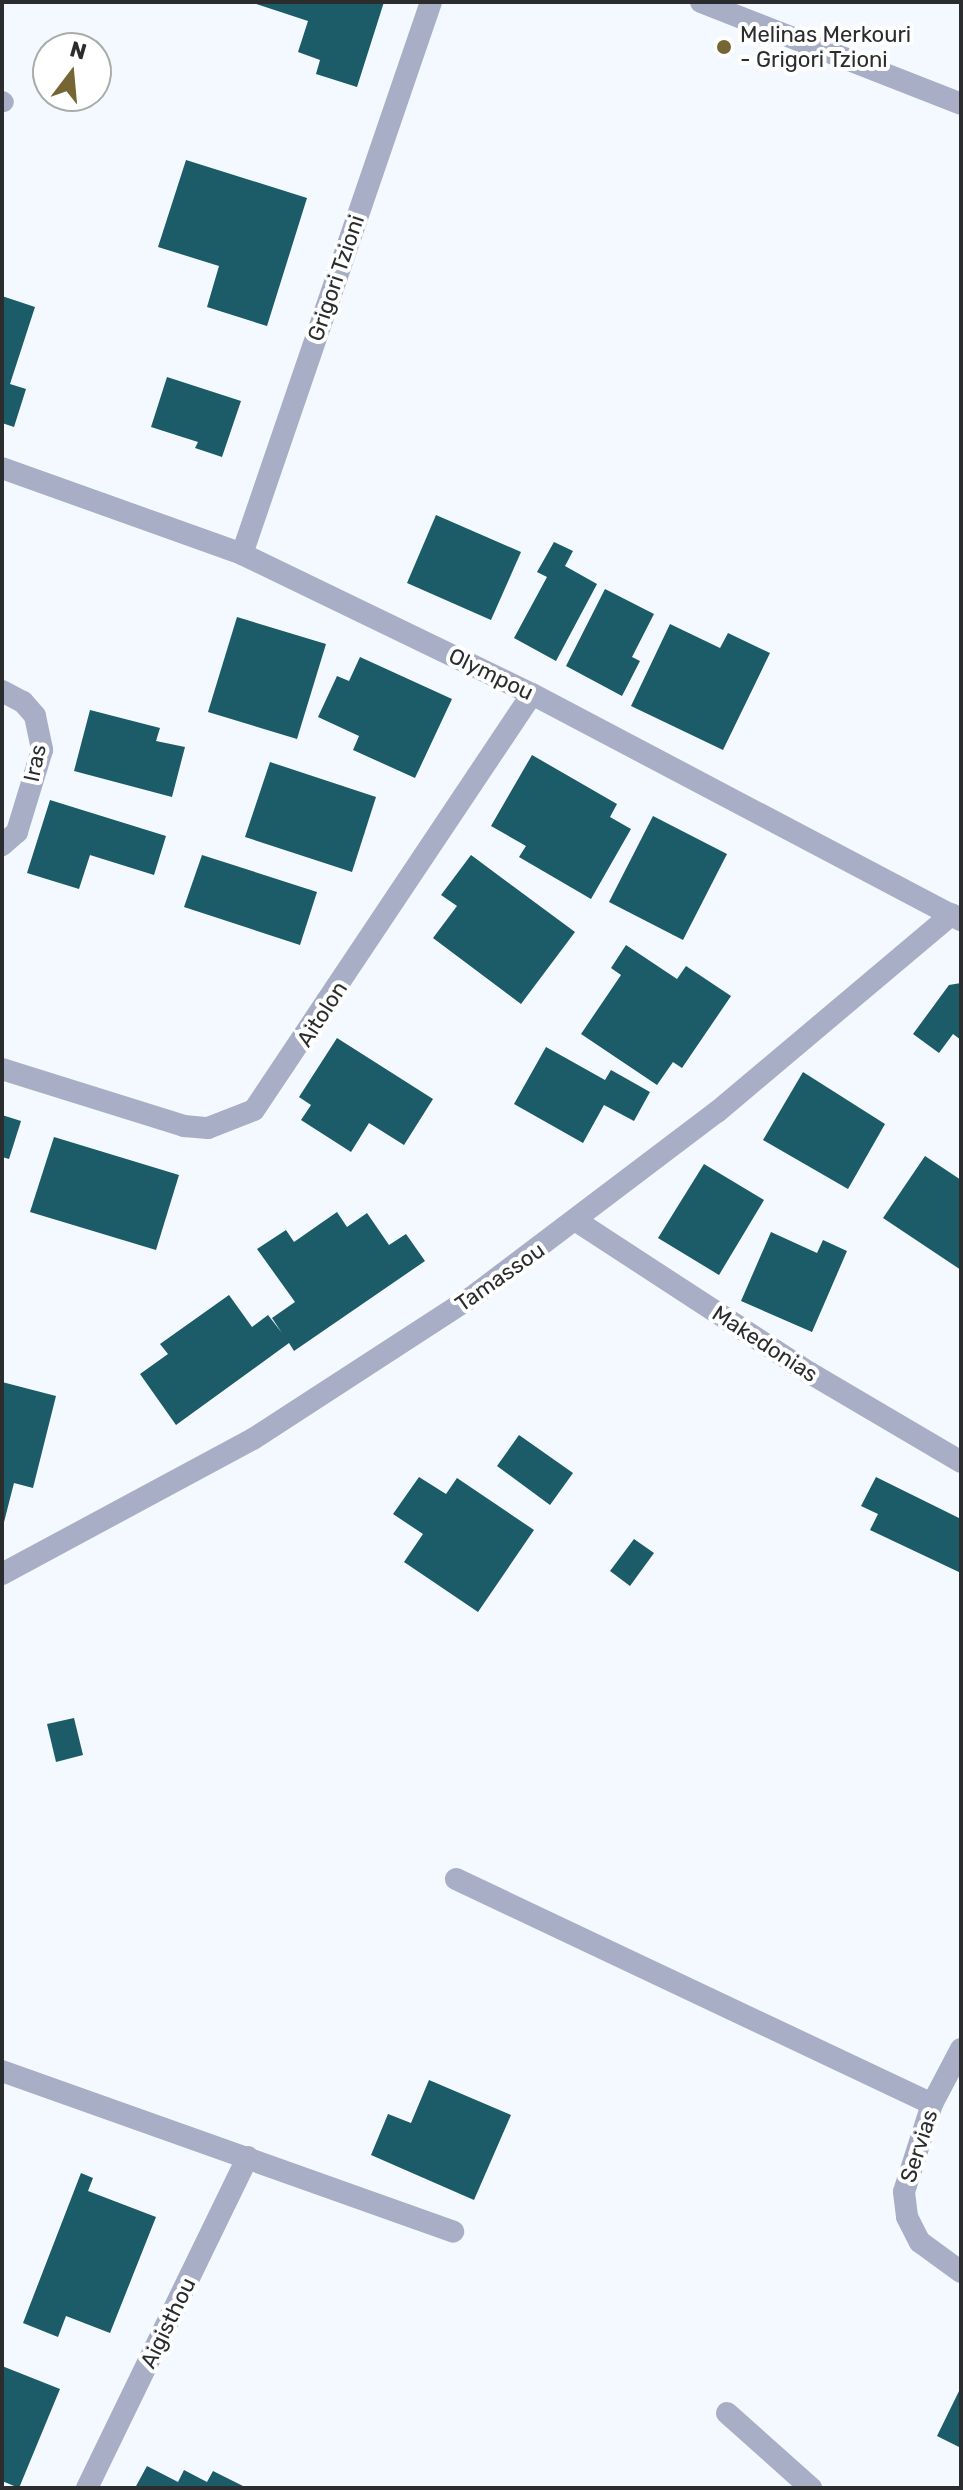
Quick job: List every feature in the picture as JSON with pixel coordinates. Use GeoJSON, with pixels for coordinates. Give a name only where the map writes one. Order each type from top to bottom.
{"type":"FeatureCollection","features":[{"type":"Feature","properties":{"kind":"street","name":"Grigori Tzioni"},"geometry":{"type":"LineString","coordinates":[[242,554],[431,2]]}},
{"type":"Feature","properties":{"kind":"street"},"geometry":{"type":"LineString","coordinates":[[701,2],[961,104]]}},
{"type":"Feature","properties":{"kind":"street","name":"Olympou"},"geometry":{"type":"LineString","coordinates":[[2,468],[242,554],[532,694],[956,917]]}},
{"type":"Feature","properties":{"kind":"street","name":"Iras"},"geometry":{"type":"LineString","coordinates":[[2,691],[23,702],[35,716],[42,750],[17,832],[2,845]]}},
{"type":"Feature","properties":{"kind":"street","name":"Aitolon"},"geometry":{"type":"LineString","coordinates":[[2,1069],[184,1126],[208,1128],[254,1110],[532,694]]}},
{"type":"Feature","properties":{"kind":"street","name":"Tamassou"},"geometry":{"type":"LineString","coordinates":[[2,1574],[253,1439],[578,1222],[956,917]]}},
{"type":"Feature","properties":{"kind":"street","name":"Makedonias"},"geometry":{"type":"LineString","coordinates":[[578,1222],[810,1373],[959,1457]]}},
{"type":"Feature","properties":{"kind":"street"},"geometry":{"type":"LineString","coordinates":[[456,1879],[932,2104]]}},
{"type":"Feature","properties":{"kind":"street","name":"Servias"},"geometry":{"type":"LineString","coordinates":[[961,2049],[932,2104],[904,2192],[907,2217],[920,2242],[961,2272]]}},
{"type":"Feature","properties":{"kind":"street"},"geometry":{"type":"LineString","coordinates":[[2,2071],[453,2232]]}},
{"type":"Feature","properties":{"kind":"street","name":"Aigisthou"},"geometry":{"type":"LineString","coordinates":[[87,2488],[248,2157]]}},
{"type":"Feature","properties":{"kind":"street"},"geometry":{"type":"LineString","coordinates":[[727,2413],[811,2488]]}},
{"type":"Feature","properties":{"kind":"building"},"geometry":{"type":"Polygon","coordinates":[[[250,2],[384,2],[357,87],[316,74],[320,60],[298,52],[308,21],[250,2]]]}},
{"type":"Feature","properties":{"kind":"building"},"geometry":{"type":"Polygon","coordinates":[[[186,160],[307,198],[267,326],[207,307],[219,266],[158,247],[186,160]]]}},
{"type":"Feature","properties":{"kind":"building"},"geometry":{"type":"Polygon","coordinates":[[[2,296],[35,307],[10,384],[26,389],[14,427],[2,423],[2,296]]]}},
{"type":"Feature","properties":{"kind":"building"},"geometry":{"type":"Polygon","coordinates":[[[167,377],[241,401],[222,457],[195,448],[198,442],[151,427],[167,377]]]}},
{"type":"Feature","properties":{"kind":"building"},"geometry":{"type":"Polygon","coordinates":[[[436,515],[521,552],[491,620],[407,583],[436,515]]]}},
{"type":"Feature","properties":{"kind":"building"},"geometry":{"type":"Polygon","coordinates":[[[554,542],[573,551],[565,566],[597,584],[556,661],[514,638],[547,577],[537,572],[554,542]]]}},
{"type":"Feature","properties":{"kind":"building"},"geometry":{"type":"Polygon","coordinates":[[[605,589],[654,614],[632,657],[640,661],[622,696],[566,666],[605,589]]]}},
{"type":"Feature","properties":{"kind":"building"},"geometry":{"type":"Polygon","coordinates":[[[237,617],[326,644],[297,739],[208,712],[237,617]]]}},
{"type":"Feature","properties":{"kind":"building"},"geometry":{"type":"Polygon","coordinates":[[[670,624],[720,648],[728,633],[770,653],[723,750],[631,706],[670,624]]]}},
{"type":"Feature","properties":{"kind":"building"},"geometry":{"type":"Polygon","coordinates":[[[360,657],[452,699],[415,778],[353,750],[359,736],[318,717],[337,676],[349,681],[360,657]]]}},
{"type":"Feature","properties":{"kind":"building"},"geometry":{"type":"Polygon","coordinates":[[[90,710],[160,728],[156,741],[185,747],[172,797],[74,771],[90,710]]]}},
{"type":"Feature","properties":{"kind":"building"},"geometry":{"type":"Polygon","coordinates":[[[532,755],[617,804],[610,817],[631,829],[591,899],[519,857],[526,846],[491,826],[532,755]]]}},
{"type":"Feature","properties":{"kind":"building"},"geometry":{"type":"Polygon","coordinates":[[[270,762],[376,797],[352,872],[245,837],[270,762]]]}},
{"type":"Feature","properties":{"kind":"building"},"geometry":{"type":"Polygon","coordinates":[[[50,800],[166,836],[154,875],[90,855],[79,889],[27,873],[50,800]]]}},
{"type":"Feature","properties":{"kind":"building"},"geometry":{"type":"Polygon","coordinates":[[[653,816],[727,854],[683,940],[609,902],[653,816]]]}},
{"type":"Feature","properties":{"kind":"building"},"geometry":{"type":"Polygon","coordinates":[[[202,855],[317,892],[300,945],[184,907],[202,855]]]}},
{"type":"Feature","properties":{"kind":"building"},"geometry":{"type":"Polygon","coordinates":[[[471,855],[575,932],[521,1004],[433,938],[457,906],[441,895],[471,855]]]}},
{"type":"Feature","properties":{"kind":"building"},"geometry":{"type":"Polygon","coordinates":[[[626,945],[677,979],[686,966],[731,996],[682,1068],[673,1062],[657,1085],[581,1034],[621,975],[611,968],[626,945]]]}},
{"type":"Feature","properties":{"kind":"building"},"geometry":{"type":"Polygon","coordinates":[[[961,983],[961,1040],[953,1034],[939,1053],[913,1034],[949,985],[961,983]]]}},
{"type":"Feature","properties":{"kind":"building"},"geometry":{"type":"Polygon","coordinates":[[[337,1038],[433,1099],[404,1145],[369,1123],[351,1152],[301,1120],[311,1105],[299,1097],[337,1038]]]}},
{"type":"Feature","properties":{"kind":"building"},"geometry":{"type":"Polygon","coordinates":[[[546,1047],[605,1080],[611,1070],[650,1092],[634,1121],[604,1105],[583,1143],[514,1104],[546,1047]]]}},
{"type":"Feature","properties":{"kind":"building"},"geometry":{"type":"Polygon","coordinates":[[[803,1072],[885,1124],[848,1189],[763,1140],[803,1072]]]}},
{"type":"Feature","properties":{"kind":"building"},"geometry":{"type":"Polygon","coordinates":[[[2,1115],[21,1121],[9,1159],[2,1157],[2,1115]]]}},
{"type":"Feature","properties":{"kind":"building"},"geometry":{"type":"Polygon","coordinates":[[[54,1137],[179,1175],[156,1250],[30,1212],[54,1137]]]}},
{"type":"Feature","properties":{"kind":"building"},"geometry":{"type":"Polygon","coordinates":[[[925,1156],[961,1180],[961,1270],[883,1218],[925,1156]]]}},
{"type":"Feature","properties":{"kind":"building"},"geometry":{"type":"Polygon","coordinates":[[[704,1164],[764,1200],[719,1275],[658,1238],[704,1164]]]}},
{"type":"Feature","properties":{"kind":"building"},"geometry":{"type":"Polygon","coordinates":[[[337,1212],[347,1227],[367,1213],[389,1245],[406,1234],[425,1261],[294,1351],[289,1343],[176,1425],[140,1374],[168,1354],[160,1344],[229,1295],[252,1327],[268,1315],[282,1333],[272,1318],[295,1302],[257,1249],[286,1230],[294,1242],[337,1212]]]}},
{"type":"Feature","properties":{"kind":"building"},"geometry":{"type":"Polygon","coordinates":[[[771,1232],[817,1253],[823,1240],[847,1251],[812,1332],[741,1301],[771,1232]]]}},
{"type":"Feature","properties":{"kind":"building"},"geometry":{"type":"Polygon","coordinates":[[[2,1382],[56,1396],[33,1488],[14,1483],[3,1526],[2,1382]]]}},
{"type":"Feature","properties":{"kind":"building"},"geometry":{"type":"Polygon","coordinates":[[[519,1435],[573,1473],[550,1505],[497,1466],[519,1435]]]}},
{"type":"Feature","properties":{"kind":"building"},"geometry":{"type":"Polygon","coordinates":[[[419,1477],[446,1494],[457,1478],[534,1530],[478,1612],[404,1562],[423,1534],[393,1514],[419,1477]]]}},
{"type":"Feature","properties":{"kind":"building"},"geometry":{"type":"Polygon","coordinates":[[[876,1477],[961,1519],[961,1573],[870,1530],[878,1514],[861,1506],[876,1477]]]}},
{"type":"Feature","properties":{"kind":"building"},"geometry":{"type":"Polygon","coordinates":[[[634,1539],[654,1553],[630,1586],[610,1571],[634,1539]]]}},
{"type":"Feature","properties":{"kind":"building"},"geometry":{"type":"Polygon","coordinates":[[[74,1718],[83,1755],[56,1762],[47,1724],[74,1718]]]}},
{"type":"Feature","properties":{"kind":"building"},"geometry":{"type":"Polygon","coordinates":[[[429,2080],[511,2115],[474,2200],[371,2155],[388,2114],[411,2123],[429,2080]]]}},
{"type":"Feature","properties":{"kind":"building"},"geometry":{"type":"Polygon","coordinates":[[[81,2173],[93,2178],[88,2191],[156,2217],[110,2333],[66,2316],[58,2337],[23,2323],[81,2173]]]}},
{"type":"Feature","properties":{"kind":"building"},"geometry":{"type":"Polygon","coordinates":[[[2,2366],[60,2389],[19,2488],[2,2481],[2,2366]]]}},
{"type":"Feature","properties":{"kind":"building"},"geometry":{"type":"Polygon","coordinates":[[[961,2387],[961,2448],[937,2436],[961,2387]]]}},
{"type":"Feature","properties":{"kind":"building"},"geometry":{"type":"Polygon","coordinates":[[[147,2466],[178,2482],[184,2470],[207,2482],[213,2471],[247,2488],[135,2488],[147,2466]]]}},
{"type":"Feature","properties":{"kind":"place","name":"Melinas Merkouri - Grigori Tzioni"},"geometry":{"type":"Point","coordinates":[724,47]}}]}
